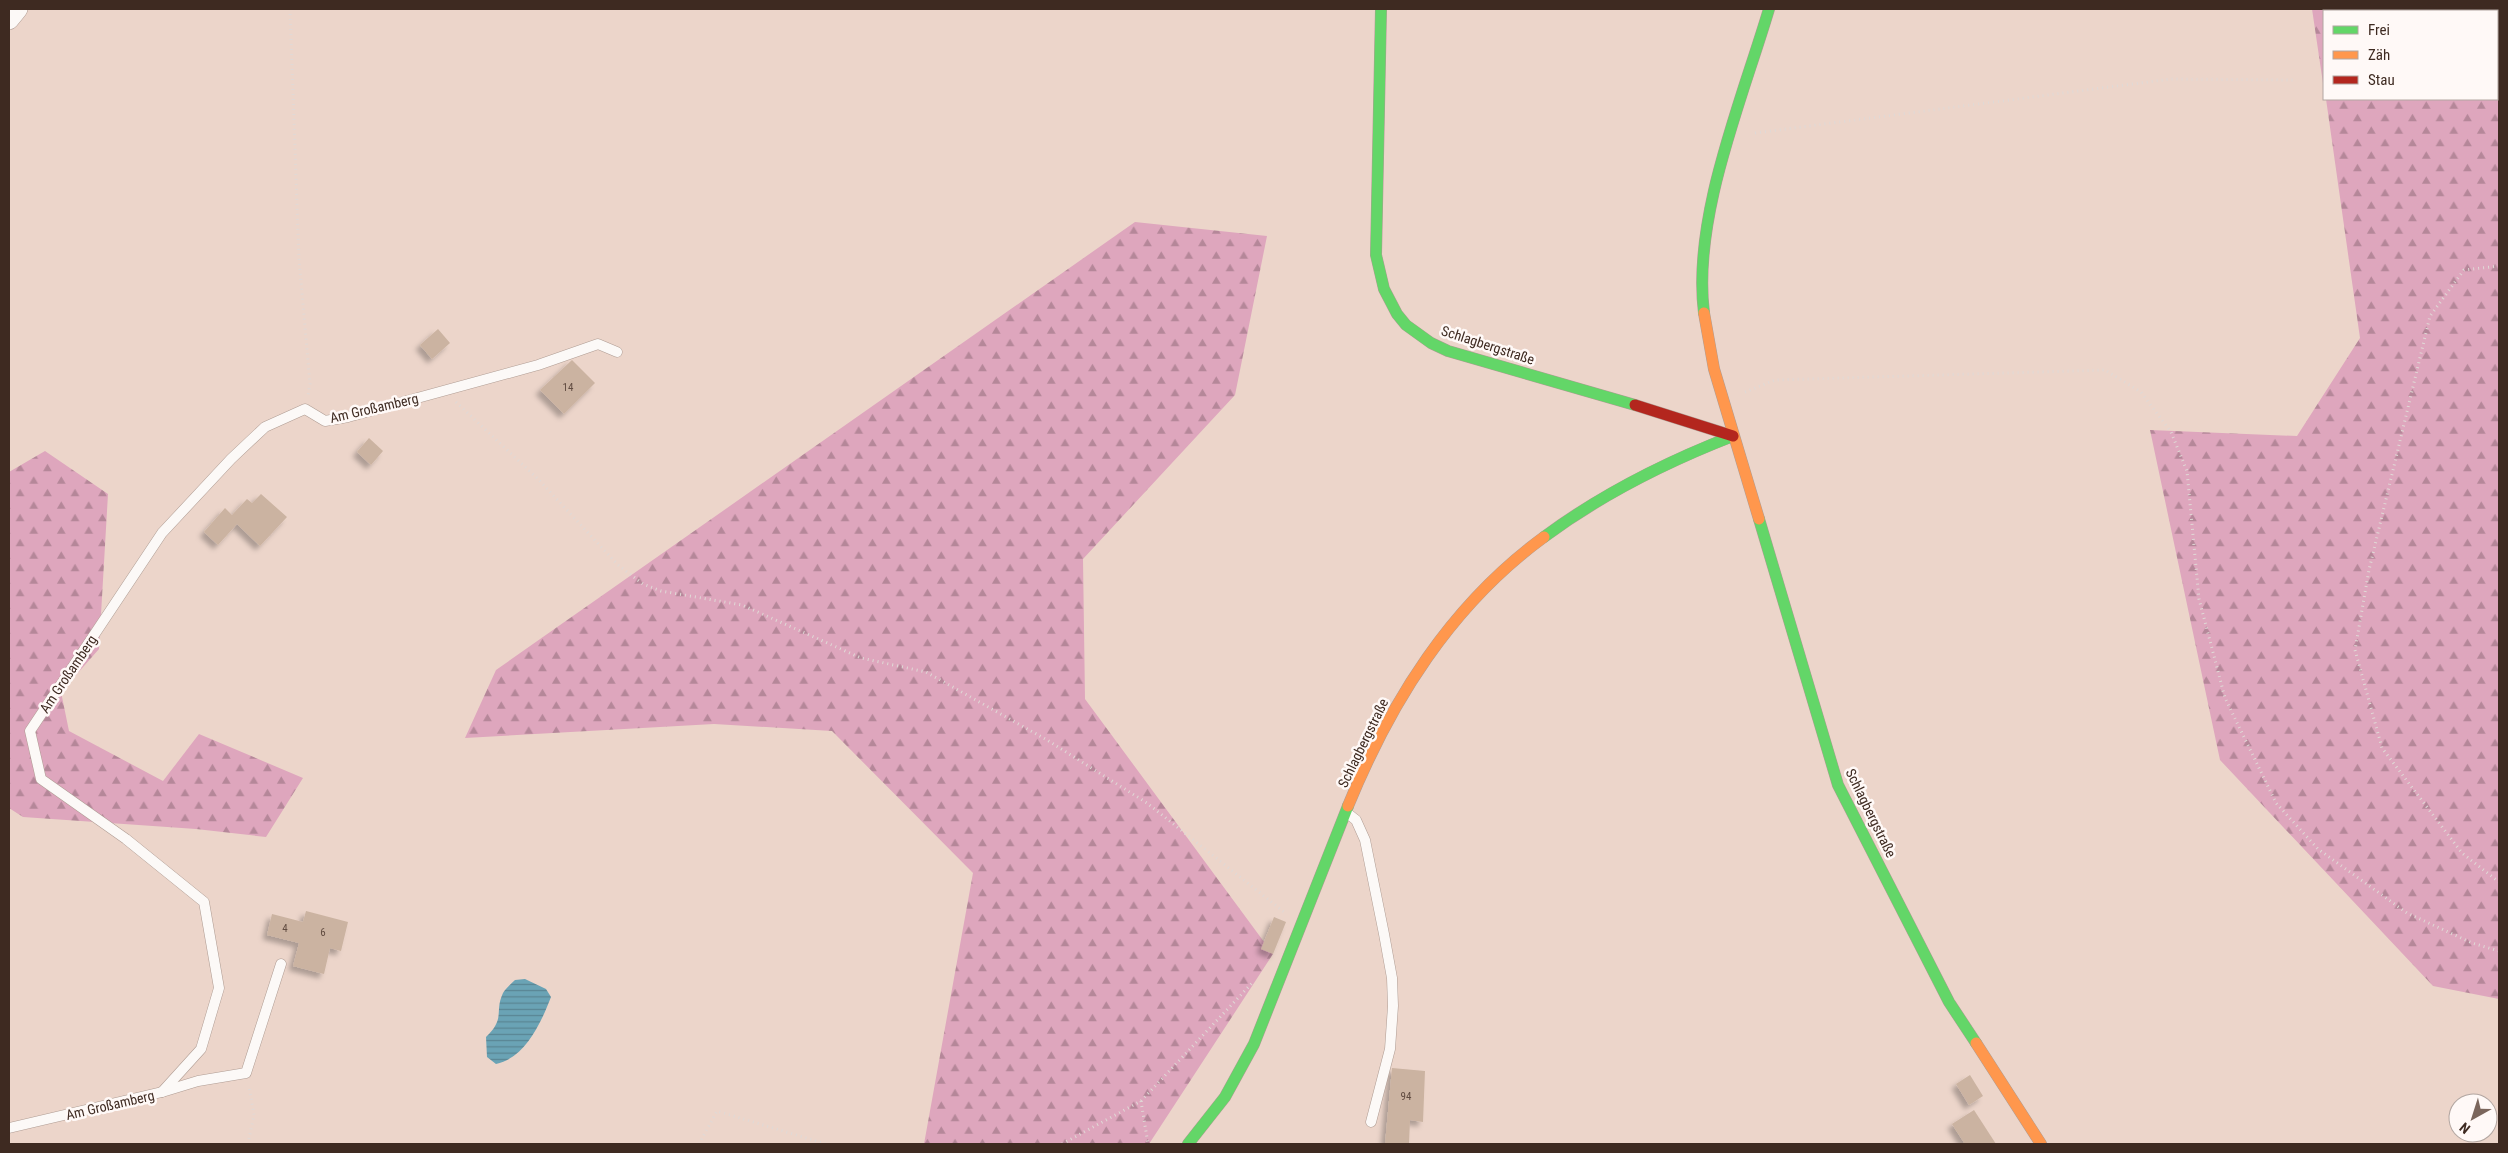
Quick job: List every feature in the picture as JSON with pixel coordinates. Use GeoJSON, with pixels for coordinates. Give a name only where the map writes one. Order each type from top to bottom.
{"type":"FeatureCollection","features":[{"type":"Feature","properties":{"kind":"street"},"geometry":{"type":"LineString","coordinates":[[9,20],[18,9]]}},
{"type":"Feature","properties":{"kind":"street","name":"Schlagbergstraße"},"geometry":{"type":"LineString","coordinates":[[1381,9],[1376,255],[1384,293],[1397,317],[1420,336],[1448,351],[1685,419],[1733,436]]}},
{"type":"Feature","properties":{"kind":"street","name":"Schlagbergstraße"},"geometry":{"type":"LineString","coordinates":[[1769,9],[1732,136],[1709,224],[1702,291],[1709,344],[1733,436],[1838,785],[1949,1002],[2041,1144]]}},
{"type":"Feature","properties":{"kind":"street","name":"Schlagbergstraße"},"geometry":{"type":"LineString","coordinates":[[1188,1144],[1213,1113],[1243,1063],[1262,1026],[1346,812],[1372,752],[1408,687],[1446,632],[1474,598],[1522,555],[1605,496],[1655,468],[1733,436]]}},
{"type":"Feature","properties":{"kind":"lane","name":"Am Großamberg"},"geometry":{"type":"LineString","coordinates":[[9,1128],[162,1092],[201,1049],[219,988],[204,902],[126,839],[41,779],[30,731],[162,534],[231,459],[265,428],[305,409],[325,420],[348,417],[538,365],[598,344],[617,352]]}},
{"type":"Feature","properties":{"kind":"lane"},"geometry":{"type":"LineString","coordinates":[[1346,812],[1356,820],[1365,840],[1392,978],[1393,1030],[1371,1122]]}},
{"type":"Feature","properties":{"kind":"lane"},"geometry":{"type":"LineString","coordinates":[[162,1092],[198,1081],[246,1073],[281,964]]}},
{"type":"Feature","properties":{"kind":"path"},"geometry":{"type":"LineString","coordinates":[[290,9],[298,260],[310,384],[305,409]]}},
{"type":"Feature","properties":{"kind":"path"},"geometry":{"type":"LineString","coordinates":[[1732,136],[2171,79],[2296,80]]}},
{"type":"Feature","properties":{"kind":"path"},"geometry":{"type":"LineString","coordinates":[[2499,266],[2464,270],[2430,316],[2369,570],[2355,650],[2382,748],[2462,852],[2499,882]]}},
{"type":"Feature","properties":{"kind":"path"},"geometry":{"type":"LineString","coordinates":[[1724,400],[1775,380],[2105,370],[2141,392],[2171,432],[2187,472],[2199,599],[2225,698],[2276,804],[2318,849],[2407,913],[2472,943],[2499,951]]}},
{"type":"Feature","properties":{"kind":"path"},"geometry":{"type":"LineString","coordinates":[[444,391],[538,479],[618,565],[643,584],[661,591],[742,605],[861,658],[926,672],[1047,740],[1147,803],[1274,903],[1291,919],[1298,934]]}},
{"type":"Feature","properties":{"kind":"path"},"geometry":{"type":"LineString","coordinates":[[1062,1144],[1140,1101],[1257,978]]}},
{"type":"Feature","properties":{"kind":"path"},"geometry":{"type":"LineString","coordinates":[[246,1073],[254,1115],[248,1144]]}},
{"type":"Feature","properties":{"kind":"path"},"geometry":{"type":"LineString","coordinates":[[1140,1101],[1148,1144]]}},
{"type":"Feature","properties":{"kind":"path"},"geometry":{"type":"LineString","coordinates":[[698,1144],[717,1111],[826,1144]]}},
{"type":"Feature","properties":{"kind":"green space"},"geometry":{"type":"Polygon","coordinates":[[[2312,9],[2499,9],[2499,999],[2433,986],[2220,760],[2150,430],[2297,436],[2360,338],[2326,100],[2498,100],[2498,10],[2323,10],[2323,83],[2312,9]]]}},
{"type":"Feature","properties":{"kind":"green space"},"geometry":{"type":"Polygon","coordinates":[[[1135,222],[1267,236],[1235,395],[1083,559],[1085,699],[1273,954],[1149,1144],[924,1144],[973,873],[832,731],[714,724],[465,738],[496,670],[1135,222]]]}},
{"type":"Feature","properties":{"kind":"green space"},"geometry":{"type":"Polygon","coordinates":[[[45,451],[108,494],[99,649],[61,692],[69,731],[163,781],[199,734],[303,778],[266,837],[196,829],[23,817],[9,808],[9,472],[45,451]]]}},
{"type":"Feature","properties":{"kind":"water"},"geometry":{"type":"Polygon","coordinates":[[[525,979],[546,989],[551,997],[537,1028],[524,1047],[515,1055],[496,1064],[487,1057],[486,1037],[498,1020],[499,1005],[504,991],[515,980],[525,979]]]}},
{"type":"Feature","properties":{"kind":"building"},"geometry":{"type":"Polygon","coordinates":[[[438,329],[450,343],[432,359],[420,345],[438,329]]]}},
{"type":"Feature","properties":{"kind":"building"},"geometry":{"type":"Polygon","coordinates":[[[572,360],[595,383],[564,414],[540,390],[572,360]]]}},
{"type":"Feature","properties":{"kind":"building"},"geometry":{"type":"Polygon","coordinates":[[[369,438],[383,451],[371,465],[357,452],[369,438]]]}},
{"type":"Feature","properties":{"kind":"building"},"geometry":{"type":"Polygon","coordinates":[[[261,494],[287,517],[260,546],[237,524],[218,545],[204,532],[225,508],[232,515],[247,499],[252,503],[261,494]]]}},
{"type":"Feature","properties":{"kind":"building"},"geometry":{"type":"Polygon","coordinates":[[[306,911],[348,922],[341,951],[330,948],[324,974],[293,966],[299,943],[267,935],[272,914],[303,922],[306,911]]]}},
{"type":"Feature","properties":{"kind":"building"},"geometry":{"type":"Polygon","coordinates":[[[1274,917],[1286,922],[1273,954],[1261,949],[1274,917]]]}},
{"type":"Feature","properties":{"kind":"building"},"geometry":{"type":"Polygon","coordinates":[[[1392,1068],[1425,1071],[1423,1122],[1410,1120],[1409,1144],[1385,1144],[1392,1068]]]}},
{"type":"Feature","properties":{"kind":"building"},"geometry":{"type":"Polygon","coordinates":[[[1970,1075],[1983,1096],[1969,1105],[1956,1084],[1970,1075]]]}},
{"type":"Feature","properties":{"kind":"building"},"geometry":{"type":"Polygon","coordinates":[[[1974,1110],[1996,1144],[1965,1144],[1952,1124],[1974,1110]]]}},
{"type":"Feature","properties":{"kind":"traffic: fast"},"geometry":{"type":"LineString","coordinates":[[1381,9],[1376,255],[1384,289],[1397,314],[1406,325],[1431,343],[1448,351],[1635,405]]}},
{"type":"Feature","properties":{"kind":"traffic: fast"},"geometry":{"type":"LineString","coordinates":[[1704,313],[1702,276],[1705,238],[1712,199],[1733,120],[1769,9]]}},
{"type":"Feature","properties":{"kind":"traffic: fast"},"geometry":{"type":"LineString","coordinates":[[1544,537],[1566,521],[1635,480],[1733,436]]}},
{"type":"Feature","properties":{"kind":"traffic: fast"},"geometry":{"type":"LineString","coordinates":[[1759,519],[1838,785],[1949,1002],[1976,1043]]}},
{"type":"Feature","properties":{"kind":"traffic: fast"},"geometry":{"type":"LineString","coordinates":[[1188,1144],[1225,1097],[1254,1044],[1348,806]]}},
{"type":"Feature","properties":{"kind":"traffic: slow"},"geometry":{"type":"LineString","coordinates":[[1704,313],[1714,369],[1759,519]]}},
{"type":"Feature","properties":{"kind":"traffic: slow"},"geometry":{"type":"LineString","coordinates":[[1348,806],[1384,729],[1404,693],[1427,658],[1452,624],[1480,593],[1544,537]]}},
{"type":"Feature","properties":{"kind":"traffic: slow"},"geometry":{"type":"LineString","coordinates":[[1976,1043],[2041,1144]]}},
{"type":"Feature","properties":{"kind":"traffic: jam"},"geometry":{"type":"LineString","coordinates":[[1635,405],[1733,436]]}}]}
